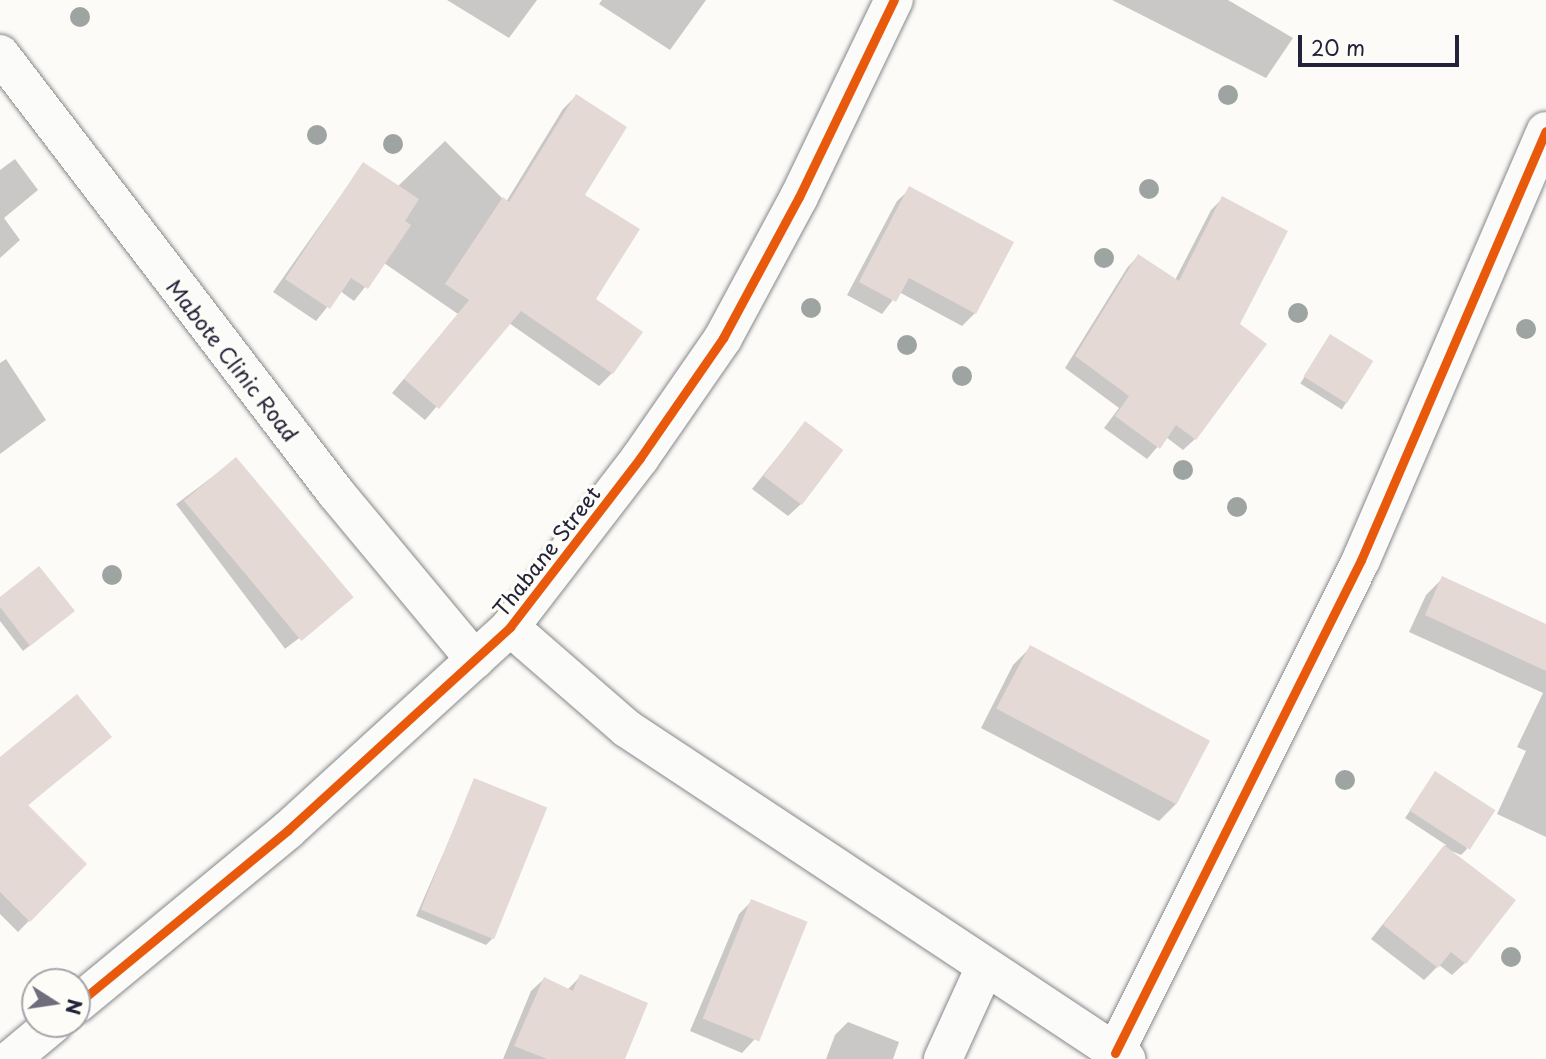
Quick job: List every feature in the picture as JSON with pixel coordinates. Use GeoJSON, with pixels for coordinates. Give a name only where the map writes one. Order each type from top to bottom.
{"type":"FeatureCollection","features":[{"type":"Feature","properties":{"kind":"street","name":"Thabane Street"},"geometry":{"type":"LineString","coordinates":[[91,992],[288,830],[510,627],[640,457],[723,338],[799,197],[894,0]]}},
{"type":"Feature","properties":{"kind":"street","name":"Mabote Clinic Road"},"geometry":{"type":"LineString","coordinates":[[0,54],[319,471],[475,660]]}},
{"type":"Feature","properties":{"kind":"street"},"geometry":{"type":"LineString","coordinates":[[510,627],[626,729],[1120,1056],[1361,560],[1546,131]]}},
{"type":"Feature","properties":{"kind":"street"},"geometry":{"type":"LineString","coordinates":[[943,1059],[985,967]]}},
{"type":"Feature","properties":{"kind":"street"},"geometry":{"type":"LineString","coordinates":[[11,1059],[36,1038]]}},
{"type":"Feature","properties":{"kind":"building"},"geometry":{"type":"Polygon","coordinates":[[[576,94],[627,127],[585,195],[640,229],[596,299],[643,332],[613,374],[521,311],[439,409],[404,379],[469,300],[445,284],[503,197],[509,202],[576,94]]]}},
{"type":"Feature","properties":{"kind":"building"},"geometry":{"type":"Polygon","coordinates":[[[363,162],[419,199],[405,221],[411,225],[368,289],[351,278],[330,309],[285,279],[363,162]]]}},
{"type":"Feature","properties":{"kind":"building"},"geometry":{"type":"Polygon","coordinates":[[[909,186],[1014,242],[976,314],[909,278],[896,302],[859,282],[909,186]]]}},
{"type":"Feature","properties":{"kind":"building"},"geometry":{"type":"Polygon","coordinates":[[[1222,196],[1288,231],[1240,324],[1267,344],[1196,440],[1176,425],[1160,449],[1115,416],[1129,396],[1075,356],[1138,254],[1179,281],[1222,196]]]}},
{"type":"Feature","properties":{"kind":"building"},"geometry":{"type":"Polygon","coordinates":[[[1330,334],[1373,361],[1347,403],[1304,376],[1330,334]]]}},
{"type":"Feature","properties":{"kind":"building"},"geometry":{"type":"Polygon","coordinates":[[[805,421],[843,450],[802,505],[763,476],[805,421]]]}},
{"type":"Feature","properties":{"kind":"building"},"geometry":{"type":"Polygon","coordinates":[[[236,457],[354,597],[302,641],[184,501],[236,457]]]}},
{"type":"Feature","properties":{"kind":"building"},"geometry":{"type":"Polygon","coordinates":[[[39,566],[75,611],[30,646],[0,607],[0,597],[39,566]]]}},
{"type":"Feature","properties":{"kind":"building"},"geometry":{"type":"Polygon","coordinates":[[[1442,576],[1546,624],[1546,671],[1425,615],[1442,576]]]}},
{"type":"Feature","properties":{"kind":"building"},"geometry":{"type":"Polygon","coordinates":[[[1030,645],[1210,741],[1176,804],[996,709],[1030,645]]]}},
{"type":"Feature","properties":{"kind":"building"},"geometry":{"type":"Polygon","coordinates":[[[77,694],[112,737],[28,805],[87,864],[30,922],[0,892],[0,757],[77,694]]]}},
{"type":"Feature","properties":{"kind":"building"},"geometry":{"type":"Polygon","coordinates":[[[1435,771],[1495,810],[1470,850],[1409,810],[1435,771]]]}},
{"type":"Feature","properties":{"kind":"building"},"geometry":{"type":"Polygon","coordinates":[[[474,778],[547,808],[494,939],[421,910],[474,778]]]}},
{"type":"Feature","properties":{"kind":"building"},"geometry":{"type":"Polygon","coordinates":[[[1444,845],[1516,900],[1466,964],[1451,952],[1438,968],[1383,925],[1444,845]]]}},
{"type":"Feature","properties":{"kind":"building"},"geometry":{"type":"Polygon","coordinates":[[[751,899],[808,922],[759,1041],[703,1019],[751,899]]]}},
{"type":"Feature","properties":{"kind":"building"},"geometry":{"type":"Polygon","coordinates":[[[580,974],[648,1003],[625,1059],[547,1059],[514,1046],[544,977],[573,991],[580,974]]]}},
{"type":"Feature","properties":{"kind":"cycle path"},"geometry":{"type":"LineString","coordinates":[[91,992],[288,830],[510,627],[640,458],[723,338],[799,197],[894,0]]}},
{"type":"Feature","properties":{"kind":"cycle path"},"geometry":{"type":"LineString","coordinates":[[1115,1053],[1361,560],[1546,131]]}}]}
